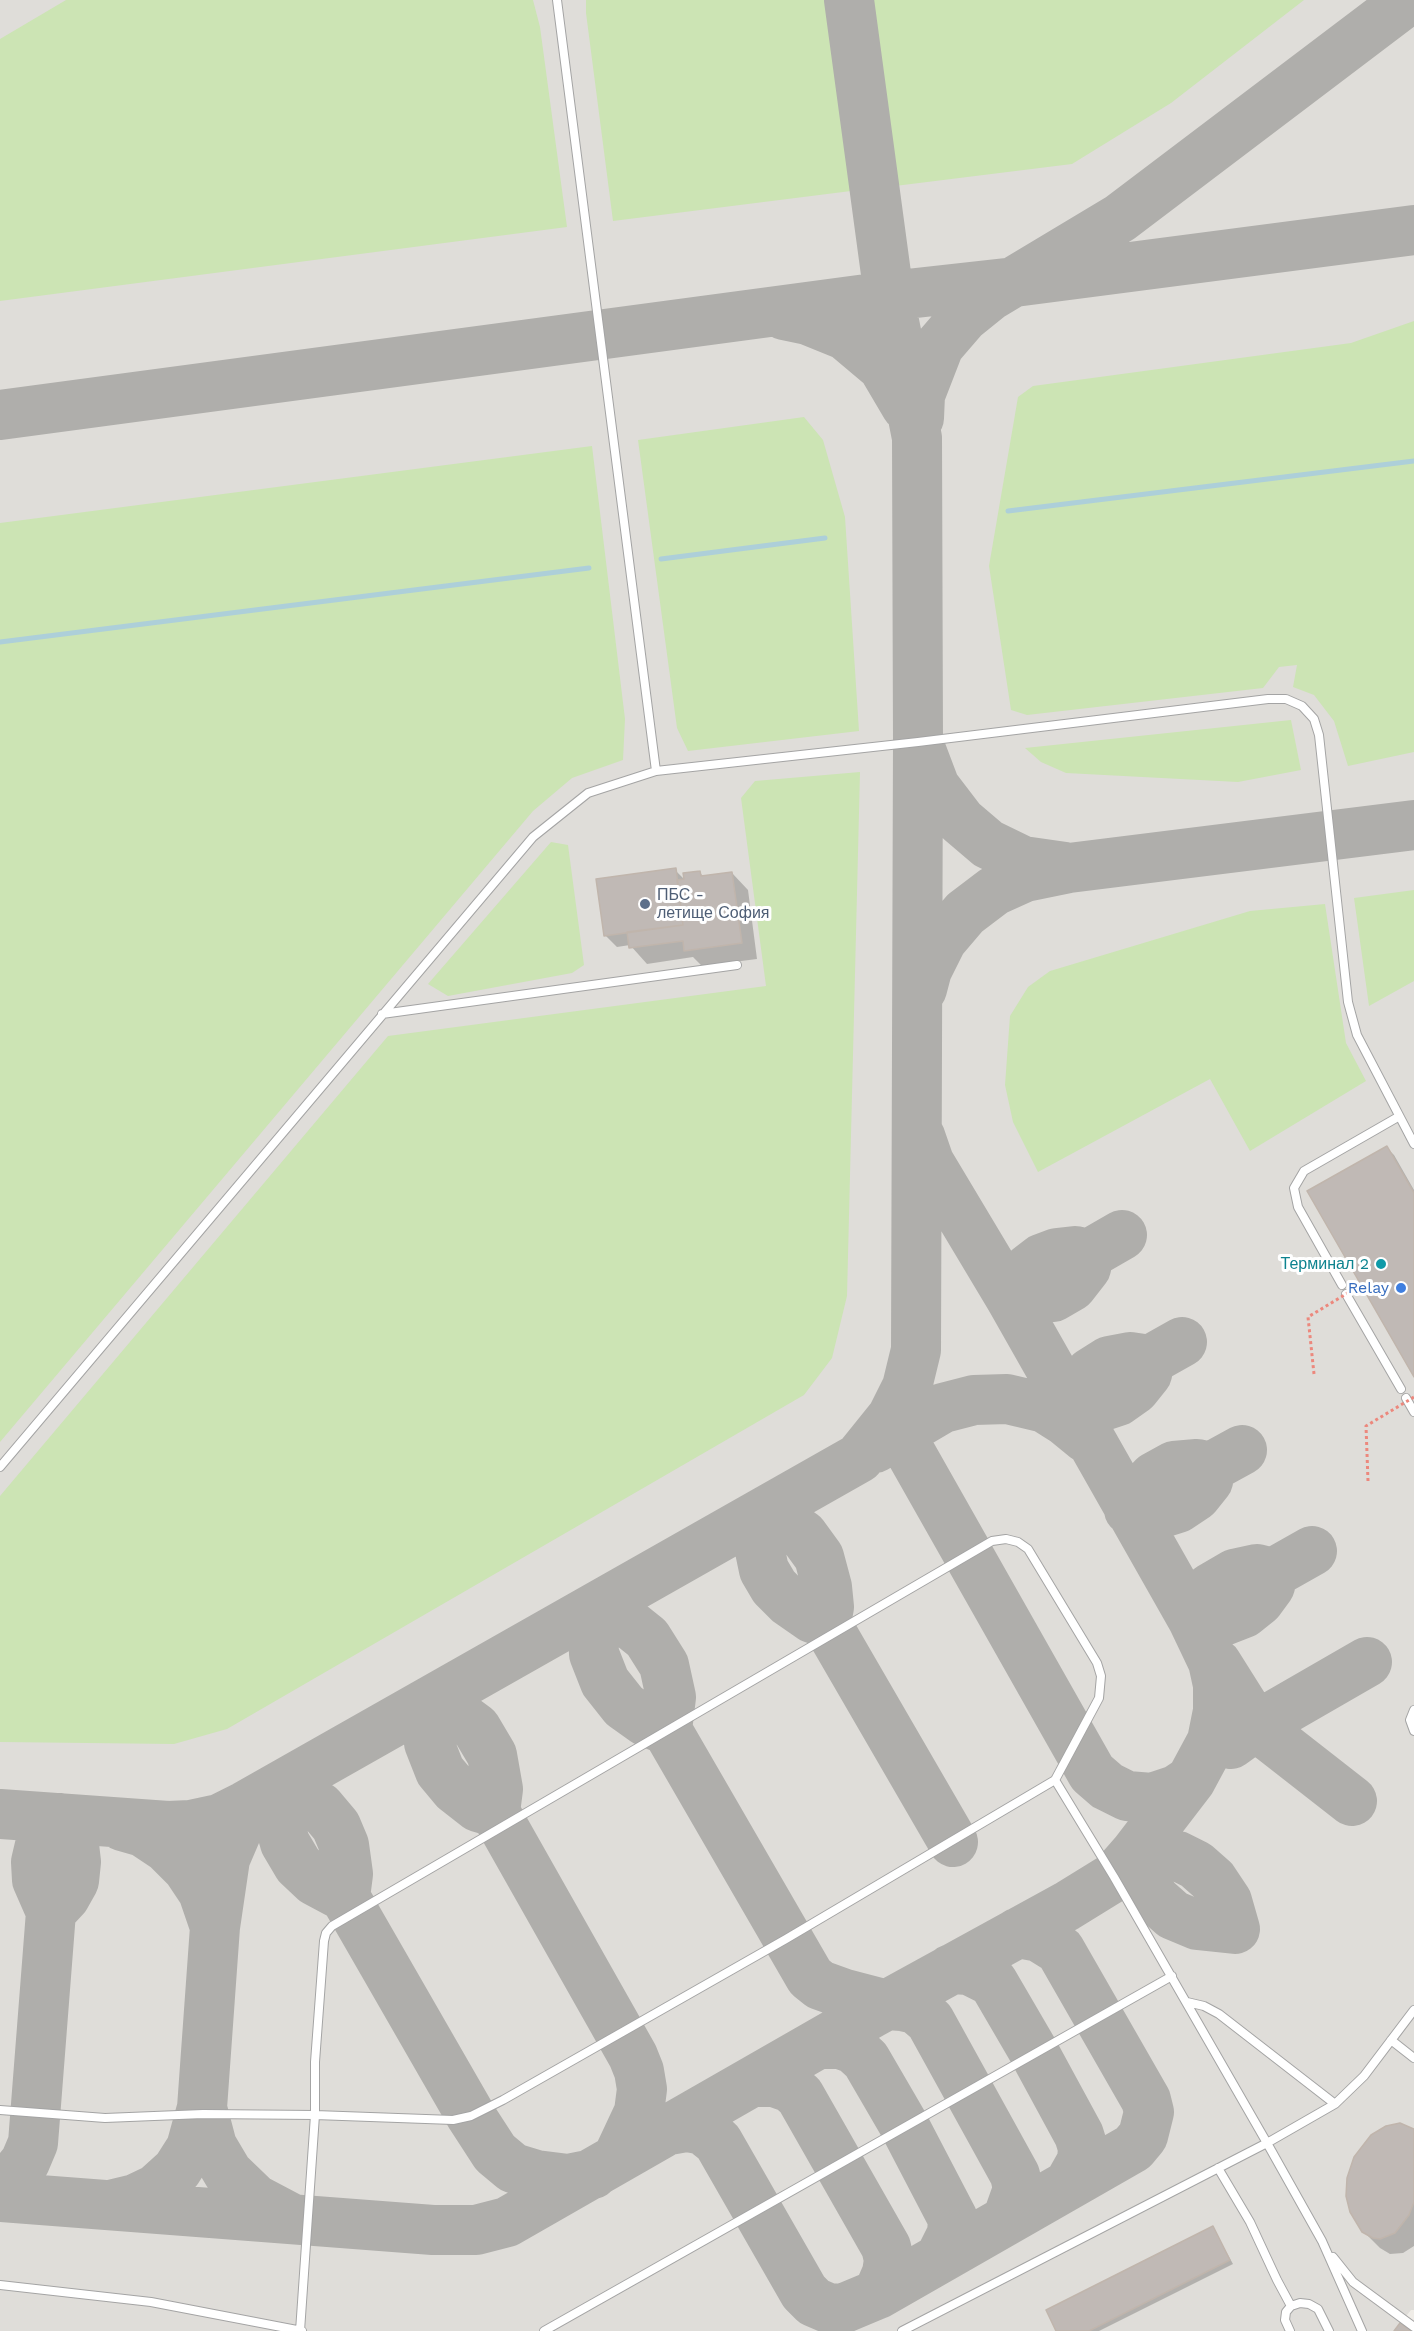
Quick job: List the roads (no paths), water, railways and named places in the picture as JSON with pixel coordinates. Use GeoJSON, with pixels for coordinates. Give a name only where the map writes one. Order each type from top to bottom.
{"type":"FeatureCollection","features":[{"type":"Feature","properties":{"kind":"lane"},"geometry":{"type":"LineString","coordinates":[[557,0],[656,771]]}},
{"type":"Feature","properties":{"kind":"lane"},"geometry":{"type":"LineString","coordinates":[[0,1467],[533,837],[588,793],[656,771],[930,741],[1268,699],[1286,699],[1302,706],[1314,720],[1319,735],[1348,1002],[1357,1035],[1414,1144]]}},
{"type":"Feature","properties":{"kind":"lane"},"geometry":{"type":"LineString","coordinates":[[382,1014],[737,965]]}},
{"type":"Feature","properties":{"kind":"lane"},"geometry":{"type":"LineString","coordinates":[[1342,1285],[1298,1207],[1294,1188],[1304,1171],[1398,1117]]}},
{"type":"Feature","properties":{"kind":"lane"},"geometry":{"type":"LineString","coordinates":[[1346,1294],[1401,1389]]}},
{"type":"Feature","properties":{"kind":"lane"},"geometry":{"type":"LineString","coordinates":[[1410,1398],[1414,1412]]}},
{"type":"Feature","properties":{"kind":"lane"},"geometry":{"type":"LineString","coordinates":[[0,2110],[105,2118],[200,2114],[315,2115],[453,2120],[471,2116],[786,1939],[1056,1780],[1098,1698],[1101,1676],[1096,1663],[1028,1549],[1018,1542],[1006,1539],[992,1541],[332,1926],[326,1933],[324,1941],[315,2062],[315,2115],[301,2331],[151,2302],[0,2285]]}},
{"type":"Feature","properties":{"kind":"lane"},"geometry":{"type":"LineString","coordinates":[[1414,1710],[1410,1720],[1414,1731]]}},
{"type":"Feature","properties":{"kind":"lane"},"geometry":{"type":"LineString","coordinates":[[1056,1780],[1172,1976],[1322,2241],[1362,2331]]}},
{"type":"Feature","properties":{"kind":"lane"},"geometry":{"type":"LineString","coordinates":[[544,2331],[1172,1976]]}},
{"type":"Feature","properties":{"kind":"lane"},"geometry":{"type":"LineString","coordinates":[[1186,2002],[1204,2006],[1219,2014],[1335,2104]]}},
{"type":"Feature","properties":{"kind":"lane"},"geometry":{"type":"LineString","coordinates":[[902,2331],[1267,2143],[1335,2104],[1364,2076],[1414,2010]]}},
{"type":"Feature","properties":{"kind":"lane"},"geometry":{"type":"LineString","coordinates":[[1391,2040],[1414,2058]]}},
{"type":"Feature","properties":{"kind":"lane"},"geometry":{"type":"LineString","coordinates":[[1218,2168],[1250,2222],[1291,2306]]}},
{"type":"Feature","properties":{"kind":"lane"},"geometry":{"type":"LineString","coordinates":[[1322,2241],[1353,2282],[1414,2327]]}},
{"type":"Feature","properties":{"kind":"lane"},"geometry":{"type":"LineString","coordinates":[[1290,2331],[1286,2325],[1285,2316],[1291,2306],[1300,2303],[1314,2306],[1322,2314],[1329,2331]]}},
{"type":"Feature","properties":{"kind":"waterway"},"geometry":{"type":"LineString","coordinates":[[1008,511],[1414,461]]}},
{"type":"Feature","properties":{"kind":"waterway"},"geometry":{"type":"LineString","coordinates":[[661,559],[825,538]]}},
{"type":"Feature","properties":{"kind":"waterway"},"geometry":{"type":"LineString","coordinates":[[0,642],[589,568]]}},
{"type":"Feature","properties":{"kind":"place","name":"ПБС - летище София"},"geometry":{"type":"Point","coordinates":[645,904]}},
{"type":"Feature","properties":{"kind":"place","name":"Терминал 2"},"geometry":{"type":"Point","coordinates":[1381,1264]}},
{"type":"Feature","properties":{"kind":"place","name":"Relay"},"geometry":{"type":"Point","coordinates":[1401,1288]}}]}
